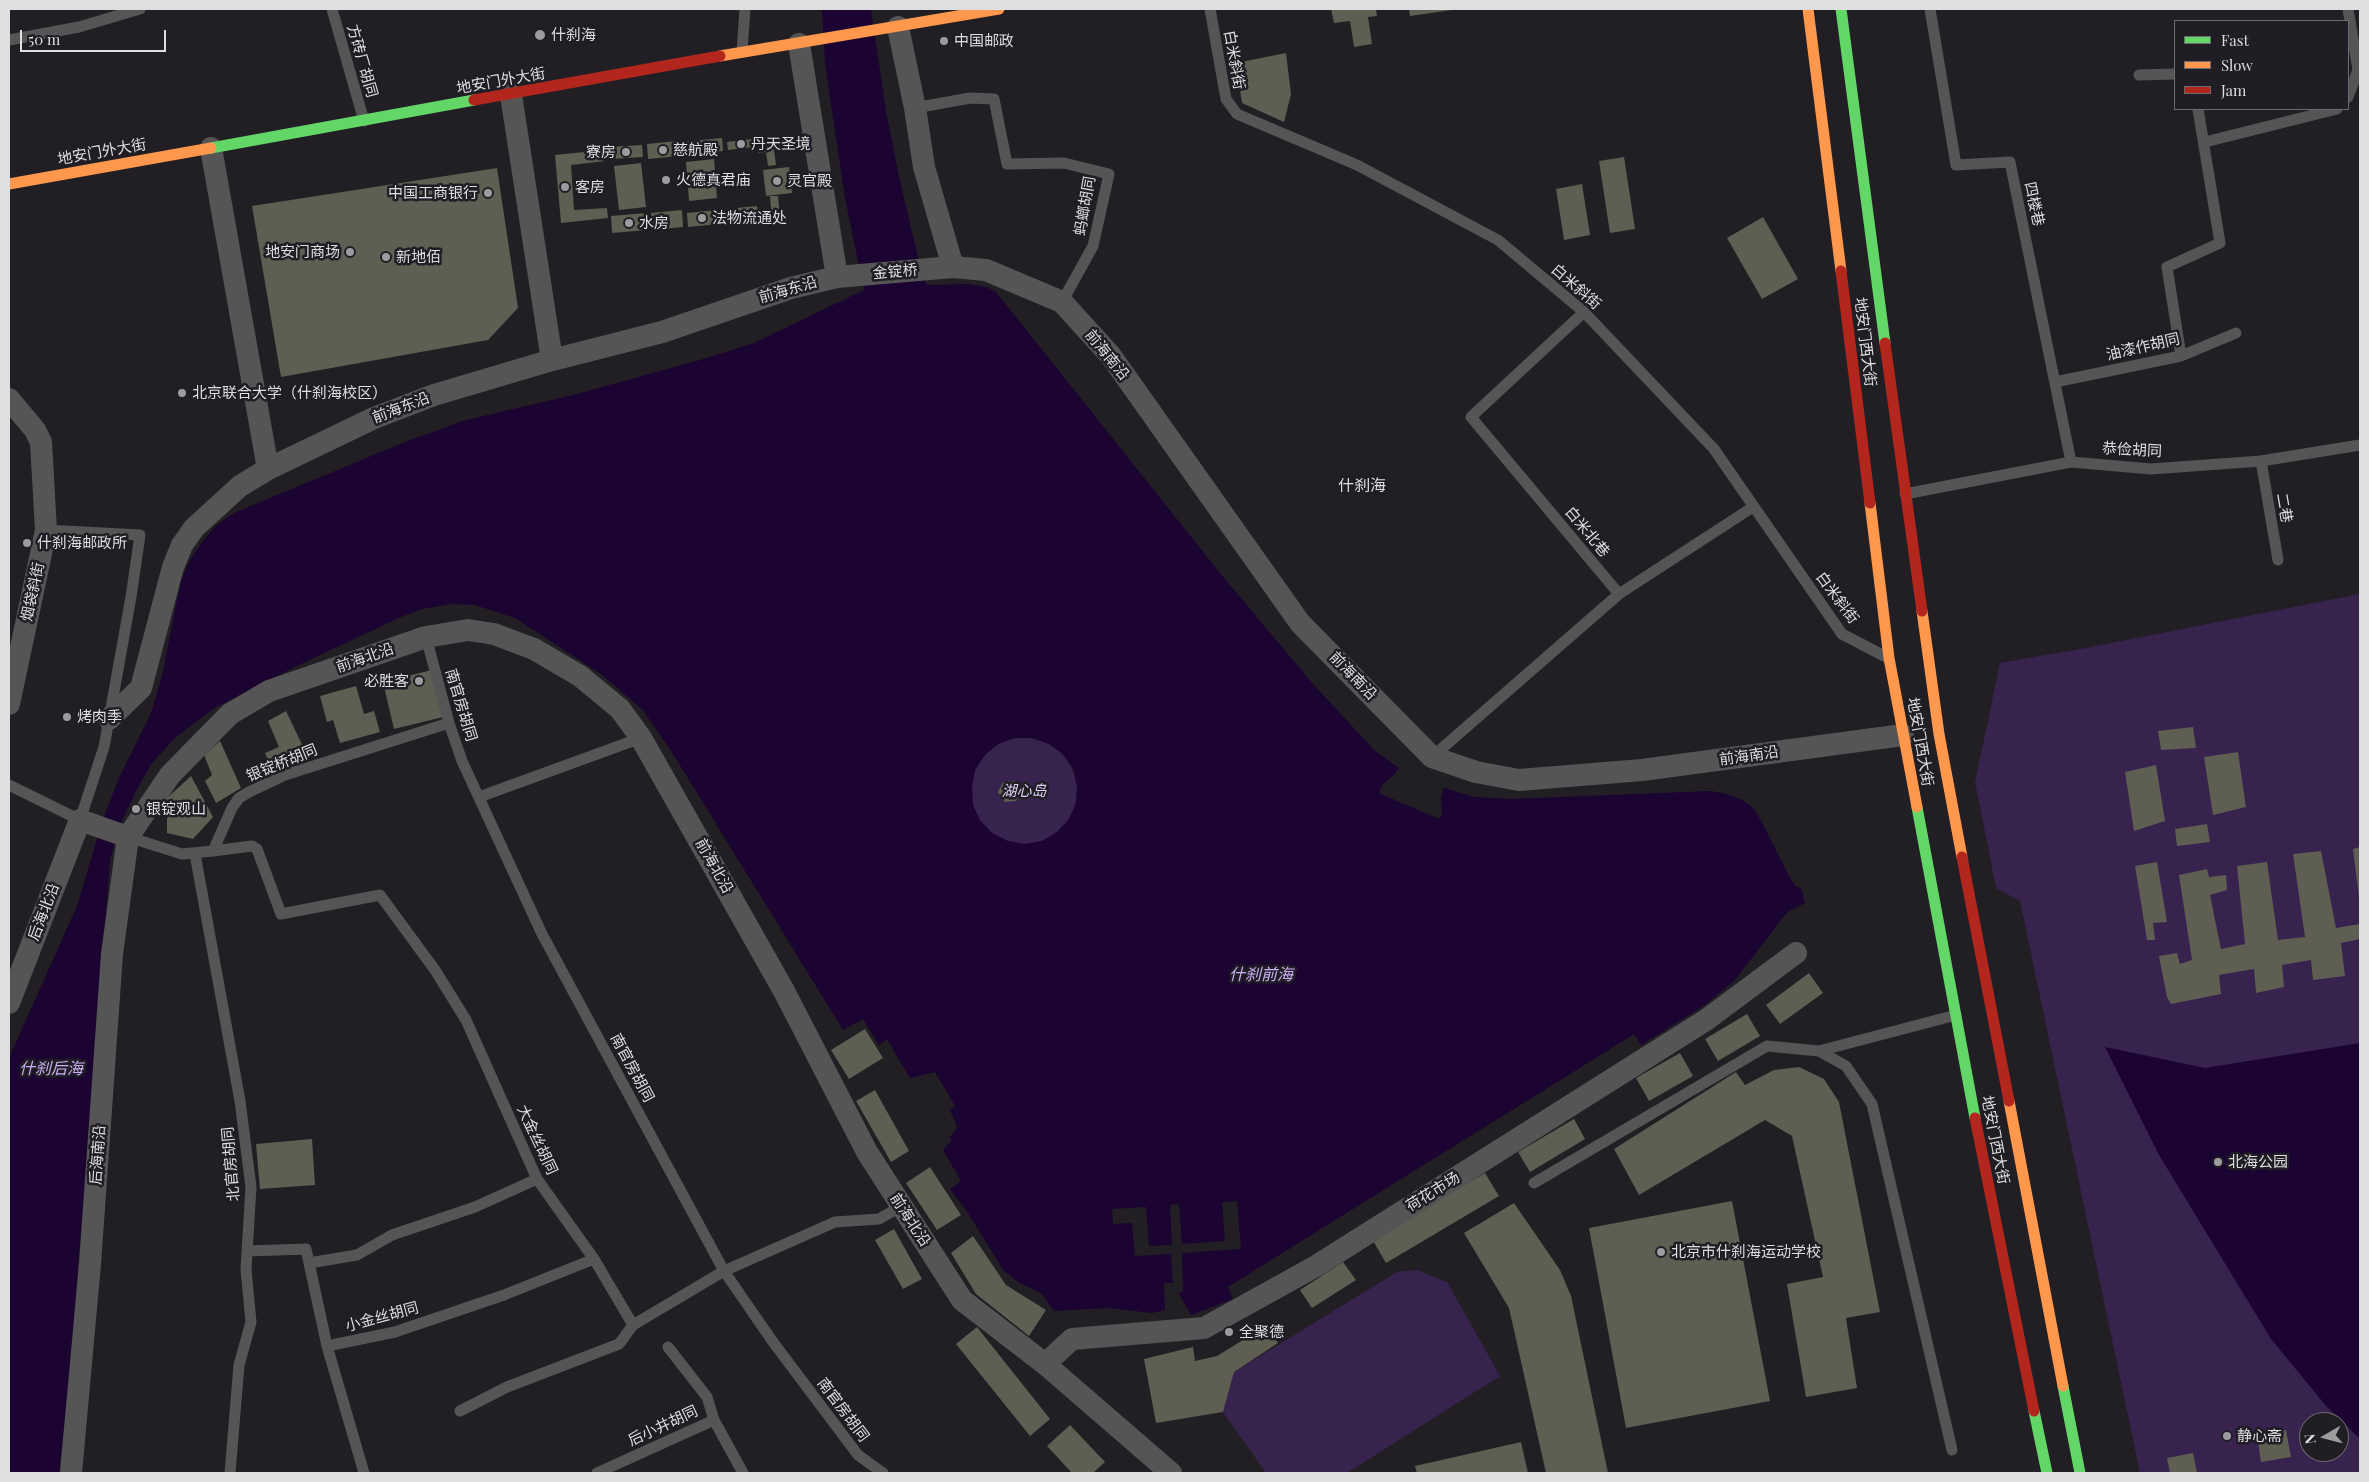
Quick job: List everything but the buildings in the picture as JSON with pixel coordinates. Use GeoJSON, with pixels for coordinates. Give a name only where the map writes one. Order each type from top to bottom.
{"type":"FeatureCollection","features":[{"type":"Feature","properties":{"kind":"main road","name":"地安门外大街"},"geometry":{"type":"LineString","coordinates":[[9,184],[742,52],[799,44],[898,22],[999,9]]}},
{"type":"Feature","properties":{"kind":"main road","name":"地安门西大街"},"geometry":{"type":"LineString","coordinates":[[1808,9],[1889,658],[1956,1015],[2048,1473]]}},
{"type":"Feature","properties":{"kind":"main road","name":"地安门西大街"},"geometry":{"type":"LineString","coordinates":[[1841,9],[1905,494],[1939,734],[2080,1473]]}},
{"type":"Feature","properties":{"kind":"street"},"geometry":{"type":"LineString","coordinates":[[898,22],[924,166],[953,267]]}},
{"type":"Feature","properties":{"kind":"street"},"geometry":{"type":"LineString","coordinates":[[799,44],[837,276]]}},
{"type":"Feature","properties":{"kind":"street"},"geometry":{"type":"LineString","coordinates":[[511,95],[552,360]]}},
{"type":"Feature","properties":{"kind":"street"},"geometry":{"type":"LineString","coordinates":[[211,148],[268,469]]}},
{"type":"Feature","properties":{"kind":"street","name":"金锭桥"},"geometry":{"type":"LineString","coordinates":[[837,276],[953,267]]}},
{"type":"Feature","properties":{"kind":"street","name":"前海南沿"},"geometry":{"type":"LineString","coordinates":[[953,267],[986,270],[1062,302],[1111,356],[1300,623],[1432,757],[1476,772],[1519,780],[1642,770],[1903,735]]}},
{"type":"Feature","properties":{"kind":"street","name":"前海东沿"},"geometry":{"type":"LineString","coordinates":[[109,718],[141,688],[173,567],[182,545],[194,528],[240,486],[268,469],[374,418],[426,398],[552,360],[662,332],[742,303],[837,276]]}},
{"type":"Feature","properties":{"kind":"street","name":"烟袋斜街"},"geometry":{"type":"LineString","coordinates":[[9,399],[35,430],[41,442],[46,530],[9,704]]}},
{"type":"Feature","properties":{"kind":"street","name":"前海北沿"},"geometry":{"type":"LineString","coordinates":[[125,835],[170,775],[230,714],[269,691],[426,636],[468,630],[494,634],[534,649],[597,688],[620,709],[641,738],[784,991],[867,1152],[900,1207],[962,1300],[1045,1364],[1171,1473]]}},
{"type":"Feature","properties":{"kind":"street"},"geometry":{"type":"LineString","coordinates":[[83,821],[125,835]]}},
{"type":"Feature","properties":{"kind":"street","name":"后海北沿"},"geometry":{"type":"LineString","coordinates":[[9,1003],[83,821]]}},
{"type":"Feature","properties":{"kind":"street","name":"后海南沿"},"geometry":{"type":"LineString","coordinates":[[72,1473],[91,1254],[112,954],[125,835]]}},
{"type":"Feature","properties":{"kind":"street","name":"荷花市场"},"geometry":{"type":"LineString","coordinates":[[1045,1364],[1072,1339],[1204,1328],[1316,1266],[1706,1020],[1796,953]]}},
{"type":"Feature","properties":{"kind":"lane"},"geometry":{"type":"LineString","coordinates":[[9,40],[79,27],[140,9]]}},
{"type":"Feature","properties":{"kind":"lane","name":"方砖厂胡同"},"geometry":{"type":"LineString","coordinates":[[332,9],[364,121]]}},
{"type":"Feature","properties":{"kind":"lane"},"geometry":{"type":"LineString","coordinates":[[742,52],[745,9]]}},
{"type":"Feature","properties":{"kind":"lane","name":"白米斜街"},"geometry":{"type":"LineString","coordinates":[[1210,9],[1226,100],[1237,114],[1357,165],[1498,240],[1584,312],[1714,449],[1842,634],[1889,658]]}},
{"type":"Feature","properties":{"kind":"lane","name":"四楼巷"},"geometry":{"type":"LineString","coordinates":[[1930,9],[1956,165],[2010,162],[2071,462]]}},
{"type":"Feature","properties":{"kind":"lane"},"geometry":{"type":"LineString","coordinates":[[2348,9],[2358,70],[2349,94]]}},
{"type":"Feature","properties":{"kind":"lane"},"geometry":{"type":"LineString","coordinates":[[2138,75],[2174,74]]}},
{"type":"Feature","properties":{"kind":"lane","name":"蚂螂胡同"},"geometry":{"type":"LineString","coordinates":[[915,108],[970,98],[994,99],[1008,164],[1064,163],[1109,174],[1093,246],[1062,302]]}},
{"type":"Feature","properties":{"kind":"lane"},"geometry":{"type":"LineString","coordinates":[[2180,356],[2168,267],[2220,243],[2206,142],[2198,110]]}},
{"type":"Feature","properties":{"kind":"lane"},"geometry":{"type":"LineString","coordinates":[[2206,142],[2333,110]]}},
{"type":"Feature","properties":{"kind":"lane","name":"白米北巷"},"geometry":{"type":"LineString","coordinates":[[1584,312],[1471,417],[1619,594]]}},
{"type":"Feature","properties":{"kind":"lane","name":"油漆作胡同"},"geometry":{"type":"LineString","coordinates":[[2055,382],[2180,356],[2236,333]]}},
{"type":"Feature","properties":{"kind":"lane","name":"恭俭胡同"},"geometry":{"type":"LineString","coordinates":[[1905,494],[2071,462],[2151,468],[2260,461],[2360,445]]}},
{"type":"Feature","properties":{"kind":"lane","name":"二巷"},"geometry":{"type":"LineString","coordinates":[[2260,461],[2278,560]]}},
{"type":"Feature","properties":{"kind":"lane"},"geometry":{"type":"LineString","coordinates":[[1432,757],[1619,594],[1753,507]]}},
{"type":"Feature","properties":{"kind":"lane"},"geometry":{"type":"LineString","coordinates":[[9,785],[83,821],[104,747],[131,597],[140,535],[46,530]]}},
{"type":"Feature","properties":{"kind":"lane","name":"南官房胡同"},"geometry":{"type":"LineString","coordinates":[[426,636],[449,723],[462,761],[542,934],[724,1270],[773,1342],[858,1455],[882,1473]]}},
{"type":"Feature","properties":{"kind":"lane","name":"银锭桥胡同"},"geometry":{"type":"LineString","coordinates":[[213,851],[232,808],[239,798],[249,792],[285,775],[449,723]]}},
{"type":"Feature","properties":{"kind":"lane"},"geometry":{"type":"LineString","coordinates":[[479,797],[641,738]]}},
{"type":"Feature","properties":{"kind":"lane"},"geometry":{"type":"LineString","coordinates":[[125,835],[182,854],[213,851]]}},
{"type":"Feature","properties":{"kind":"lane","name":"大金丝胡同"},"geometry":{"type":"LineString","coordinates":[[213,851],[252,846],[258,849],[281,914],[380,895],[435,970],[466,1020],[537,1179],[594,1259],[632,1325]]}},
{"type":"Feature","properties":{"kind":"lane","name":"北官房胡同"},"geometry":{"type":"LineString","coordinates":[[195,854],[240,1101],[251,1188],[246,1269],[251,1322],[239,1365],[230,1473]]}},
{"type":"Feature","properties":{"kind":"lane"},"geometry":{"type":"LineString","coordinates":[[1534,1183],[1767,1046],[1819,1050],[1956,1015]]}},
{"type":"Feature","properties":{"kind":"lane"},"geometry":{"type":"LineString","coordinates":[[1819,1050],[1846,1066],[1872,1104],[1952,1450]]}},
{"type":"Feature","properties":{"kind":"lane"},"geometry":{"type":"LineString","coordinates":[[247,1251],[306,1249],[309,1263],[357,1255],[392,1235],[475,1207],[537,1179]]}},
{"type":"Feature","properties":{"kind":"lane"},"geometry":{"type":"LineString","coordinates":[[460,1411],[507,1387],[619,1344],[632,1325],[724,1270],[835,1222],[879,1219],[900,1207]]}},
{"type":"Feature","properties":{"kind":"lane","name":"小金丝胡同"},"geometry":{"type":"LineString","coordinates":[[309,1263],[327,1346],[395,1332],[504,1295],[594,1259]]}},
{"type":"Feature","properties":{"kind":"lane"},"geometry":{"type":"LineString","coordinates":[[327,1346],[364,1473]]}},
{"type":"Feature","properties":{"kind":"lane"},"geometry":{"type":"LineString","coordinates":[[668,1347],[707,1397],[714,1420]]}},
{"type":"Feature","properties":{"kind":"lane","name":"后小井胡同"},"geometry":{"type":"LineString","coordinates":[[597,1473],[714,1420],[743,1473]]}},
{"type":"Feature","properties":{"kind":"green space","name":"北海公园"},"geometry":{"type":"Polygon","coordinates":[[[2360,594],[2360,1473],[2140,1473],[2020,901],[1996,888],[1975,782],[2000,663],[2360,594]]]}},
{"type":"Feature","properties":{"kind":"green space","name":"湖心岛"},"geometry":{"type":"Polygon","coordinates":[[[1024,738],[1044,742],[1061,754],[1073,771],[1077,791],[1073,811],[1061,828],[1044,840],[1024,844],[1004,840],[987,828],[975,811],[971,791],[975,771],[987,754],[1004,742],[1024,738]]]}},
{"type":"Feature","properties":{"kind":"green space"},"geometry":{"type":"Polygon","coordinates":[[[1416,1270],[1447,1282],[1500,1376],[1347,1473],[1266,1473],[1223,1412],[1234,1372],[1397,1272],[1416,1270]]]}},
{"type":"Feature","properties":{"kind":"water","name":"什刹前海"},"geometry":{"type":"Polygon","coordinates":[[[822,9],[871,9],[886,111],[899,177],[922,274],[927,285],[969,284],[986,287],[996,292],[1224,578],[1313,684],[1375,751],[1422,781],[1474,797],[1511,799],[1711,791],[1727,794],[1742,800],[1753,808],[1790,878],[1796,887],[1801,887],[1805,903],[1789,911],[1784,916],[1735,980],[1705,1005],[1641,1045],[1634,1034],[1228,1287],[1233,1299],[1191,1315],[1173,1283],[1164,1283],[1165,1310],[1152,1313],[1109,1308],[1054,1311],[1041,1293],[1020,1283],[1004,1271],[968,1213],[950,1189],[961,1181],[943,1150],[951,1141],[950,1137],[957,1127],[950,1110],[955,1106],[935,1072],[910,1078],[887,1039],[879,1045],[863,1019],[843,1030],[673,754],[643,710],[601,674],[515,618],[475,605],[452,604],[422,609],[305,662],[216,707],[176,737],[151,764],[136,791],[120,825],[110,859],[70,1370],[59,1473],[9,1473],[9,1058],[77,906],[103,819],[119,778],[151,713],[162,676],[181,580],[190,560],[204,539],[217,525],[234,513],[400,444],[462,421],[573,395],[754,343],[864,290],[845,198],[825,64],[822,9]],[[1015,738],[998,744],[985,755],[975,770],[972,787],[973,805],[980,820],[992,833],[1008,841],[1025,844],[1042,841],[1057,832],[1069,819],[1076,803],[1077,786],[1073,769],[1063,754],[1049,744],[1032,738],[1015,738]]]}},
{"type":"Feature","properties":{"kind":"water"},"geometry":{"type":"Polygon","coordinates":[[[2360,1043],[2360,1439],[2349,1428],[2349,1412],[2332,1412],[2271,1339],[2159,1155],[2105,1047],[2205,1068],[2360,1043]]]}},
{"type":"Feature","properties":{"kind":"pier"},"geometry":{"type":"Polygon","coordinates":[[[1400,766],[1444,786],[1441,797],[1442,813],[1439,819],[1379,793],[1382,785],[1395,774],[1400,766]]]}},
{"type":"Feature","properties":{"kind":"pier"},"geometry":{"type":"Polygon","coordinates":[[[1237,1201],[1241,1249],[1182,1253],[1183,1292],[1176,1293],[1173,1288],[1171,1254],[1135,1256],[1132,1223],[1113,1224],[1112,1209],[1146,1207],[1149,1246],[1172,1245],[1170,1205],[1179,1204],[1182,1244],[1225,1241],[1222,1202],[1237,1201]]]}},
{"type":"Feature","properties":{"kind":"traffic: fast"},"geometry":{"type":"LineString","coordinates":[[1841,9],[1885,343]]}},
{"type":"Feature","properties":{"kind":"traffic: fast"},"geometry":{"type":"LineString","coordinates":[[211,148],[474,100]]}},
{"type":"Feature","properties":{"kind":"traffic: fast"},"geometry":{"type":"LineString","coordinates":[[1917,807],[1975,1118]]}},
{"type":"Feature","properties":{"kind":"traffic: fast"},"geometry":{"type":"LineString","coordinates":[[2063,1386],[2080,1473]]}},
{"type":"Feature","properties":{"kind":"traffic: fast"},"geometry":{"type":"LineString","coordinates":[[2034,1411],[2047,1473]]}},
{"type":"Feature","properties":{"kind":"traffic: slow"},"geometry":{"type":"LineString","coordinates":[[720,56],[999,9]]}},
{"type":"Feature","properties":{"kind":"traffic: slow"},"geometry":{"type":"LineString","coordinates":[[1808,9],[1841,271]]}},
{"type":"Feature","properties":{"kind":"traffic: slow"},"geometry":{"type":"LineString","coordinates":[[9,184],[211,148]]}},
{"type":"Feature","properties":{"kind":"traffic: slow"},"geometry":{"type":"LineString","coordinates":[[1870,503],[1889,658],[1917,807]]}},
{"type":"Feature","properties":{"kind":"traffic: slow"},"geometry":{"type":"LineString","coordinates":[[1922,611],[1939,734],[1962,857]]}},
{"type":"Feature","properties":{"kind":"traffic: slow"},"geometry":{"type":"LineString","coordinates":[[2009,1101],[2063,1386]]}},
{"type":"Feature","properties":{"kind":"traffic: jam"},"geometry":{"type":"LineString","coordinates":[[474,100],[720,56]]}},
{"type":"Feature","properties":{"kind":"traffic: jam"},"geometry":{"type":"LineString","coordinates":[[1841,271],[1870,503]]}},
{"type":"Feature","properties":{"kind":"traffic: jam"},"geometry":{"type":"LineString","coordinates":[[1885,343],[1922,611]]}},
{"type":"Feature","properties":{"kind":"traffic: jam"},"geometry":{"type":"LineString","coordinates":[[1962,857],[2009,1101]]}},
{"type":"Feature","properties":{"kind":"traffic: jam"},"geometry":{"type":"LineString","coordinates":[[1975,1118],[2034,1411]]}},
{"type":"Feature","properties":{"kind":"place","name":"什刹海"},"geometry":{"type":"Point","coordinates":[540,35]}},
{"type":"Feature","properties":{"kind":"place","name":"中国邮政"},"geometry":{"type":"Point","coordinates":[944,41]}},
{"type":"Feature","properties":{"kind":"place","name":"丹天圣境"},"geometry":{"type":"Point","coordinates":[741,144]}},
{"type":"Feature","properties":{"kind":"place","name":"慈航殿"},"geometry":{"type":"Point","coordinates":[663,150]}},
{"type":"Feature","properties":{"kind":"place","name":"寮房"},"geometry":{"type":"Point","coordinates":[626,152]}},
{"type":"Feature","properties":{"kind":"place","name":"火德真君庙"},"geometry":{"type":"Point","coordinates":[666,180]}},
{"type":"Feature","properties":{"kind":"place","name":"灵官殿"},"geometry":{"type":"Point","coordinates":[777,181]}},
{"type":"Feature","properties":{"kind":"place","name":"客房"},"geometry":{"type":"Point","coordinates":[565,187]}},
{"type":"Feature","properties":{"kind":"place","name":"中国工商银行"},"geometry":{"type":"Point","coordinates":[488,193]}},
{"type":"Feature","properties":{"kind":"place","name":"法物流通处"},"geometry":{"type":"Point","coordinates":[702,218]}},
{"type":"Feature","properties":{"kind":"place","name":"水房"},"geometry":{"type":"Point","coordinates":[629,223]}},
{"type":"Feature","properties":{"kind":"place","name":"地安门商场"},"geometry":{"type":"Point","coordinates":[350,252]}},
{"type":"Feature","properties":{"kind":"place","name":"新地佰"},"geometry":{"type":"Point","coordinates":[386,257]}},
{"type":"Feature","properties":{"kind":"place","name":"北京联合大学（什刹海校区）"},"geometry":{"type":"Point","coordinates":[182,393]}},
{"type":"Feature","properties":{"kind":"place","name":"什刹海邮政所"},"geometry":{"type":"Point","coordinates":[27,543]}},
{"type":"Feature","properties":{"kind":"place","name":"必胜客"},"geometry":{"type":"Point","coordinates":[419,681]}},
{"type":"Feature","properties":{"kind":"place","name":"烤肉季"},"geometry":{"type":"Point","coordinates":[67,717]}},
{"type":"Feature","properties":{"kind":"place","name":"银锭观山"},"geometry":{"type":"Point","coordinates":[136,809]}},
{"type":"Feature","properties":{"kind":"place","name":"北海公园"},"geometry":{"type":"Point","coordinates":[2218,1162]}},
{"type":"Feature","properties":{"kind":"place","name":"北京市什刹海运动学校"},"geometry":{"type":"Point","coordinates":[1661,1252]}},
{"type":"Feature","properties":{"kind":"place","name":"全聚德"},"geometry":{"type":"Point","coordinates":[1229,1332]}},
{"type":"Feature","properties":{"kind":"place","name":"静心斋"},"geometry":{"type":"Point","coordinates":[2227,1436]}},
{"type":"Feature","properties":{"kind":"district","name":"什刹海"},"geometry":{"type":"Point","coordinates":[1362,486]}},
{"type":"Feature","properties":{"kind":"water label","name":"什刹后海"},"geometry":{"type":"Point","coordinates":[51,1069]}}]}
